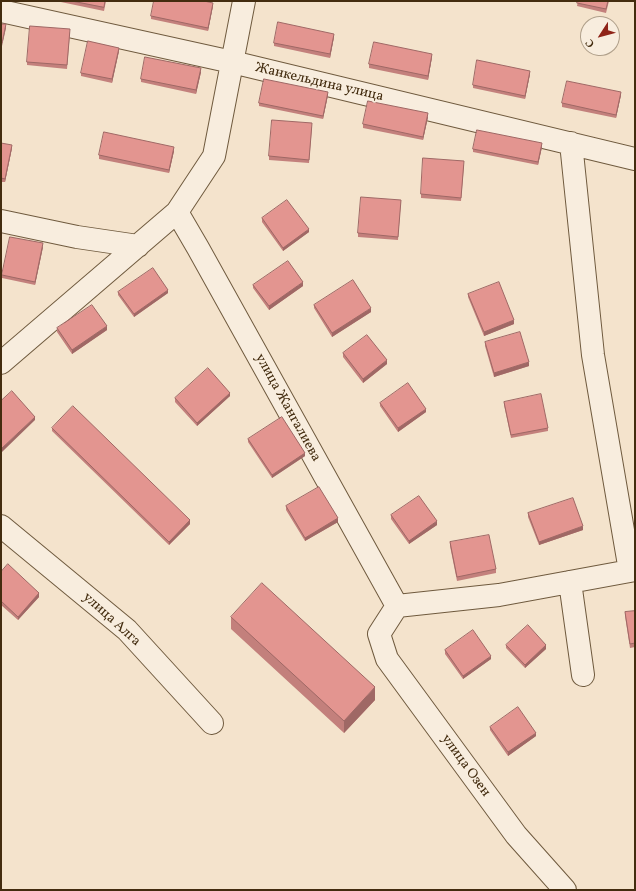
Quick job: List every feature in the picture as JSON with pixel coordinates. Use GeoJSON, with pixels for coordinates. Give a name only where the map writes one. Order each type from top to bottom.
{"type":"FeatureCollection","features":[{"type":"Feature","properties":{"kind":"street"},"geometry":{"type":"LineString","coordinates":[[1,363],[177,212],[214,156],[244,1]]}},
{"type":"Feature","properties":{"kind":"street","name":"Жанкельдина улица"},"geometry":{"type":"LineString","coordinates":[[1,11],[232,62],[635,159]]}},
{"type":"Feature","properties":{"kind":"street"},"geometry":{"type":"LineString","coordinates":[[397,606],[500,595],[632,571],[593,355],[571,143]]}},
{"type":"Feature","properties":{"kind":"street","name":"улица Жангалиева"},"geometry":{"type":"LineString","coordinates":[[177,212],[397,606]]}},
{"type":"Feature","properties":{"kind":"street"},"geometry":{"type":"LineString","coordinates":[[1,221],[77,237],[138,246]]}},
{"type":"Feature","properties":{"kind":"street","name":"улица Алга"},"geometry":{"type":"LineString","coordinates":[[1,526],[126,630],[212,723]]}},
{"type":"Feature","properties":{"kind":"street"},"geometry":{"type":"LineString","coordinates":[[570,582],[583,675]]}},
{"type":"Feature","properties":{"kind":"street","name":"улица Озен"},"geometry":{"type":"LineString","coordinates":[[397,606],[379,634],[387,659],[516,835],[565,890]]}},
{"type":"Feature","properties":{"kind":"building"},"geometry":{"type":"Polygon","coordinates":[[[72,1],[105,1],[104,7],[72,1]]]}},
{"type":"Feature","properties":{"kind":"building"},"geometry":{"type":"Polygon","coordinates":[[[154,1],[204,1],[213,3],[208,28],[151,16],[154,1]]]}},
{"type":"Feature","properties":{"kind":"building"},"geometry":{"type":"Polygon","coordinates":[[[578,1],[608,1],[606,9],[577,3],[578,1]]]}},
{"type":"Feature","properties":{"kind":"building"},"geometry":{"type":"Polygon","coordinates":[[[278,22],[334,34],[330,54],[274,43],[278,22]]]}},
{"type":"Feature","properties":{"kind":"building"},"geometry":{"type":"Polygon","coordinates":[[[1,24],[6,24],[2,43],[1,43],[1,24]]]}},
{"type":"Feature","properties":{"kind":"building"},"geometry":{"type":"Polygon","coordinates":[[[30,26],[70,29],[67,65],[27,62],[30,26]]]}},
{"type":"Feature","properties":{"kind":"building"},"geometry":{"type":"Polygon","coordinates":[[[88,41],[119,48],[112,79],[81,73],[88,41]]]}},
{"type":"Feature","properties":{"kind":"building"},"geometry":{"type":"Polygon","coordinates":[[[374,42],[432,54],[428,76],[369,64],[374,42]]]}},
{"type":"Feature","properties":{"kind":"building"},"geometry":{"type":"Polygon","coordinates":[[[145,57],[201,68],[196,90],[141,79],[145,57]]]}},
{"type":"Feature","properties":{"kind":"building"},"geometry":{"type":"Polygon","coordinates":[[[477,60],[530,71],[525,96],[473,85],[477,60]]]}},
{"type":"Feature","properties":{"kind":"building"},"geometry":{"type":"Polygon","coordinates":[[[264,79],[328,92],[323,116],[259,103],[264,79]]]}},
{"type":"Feature","properties":{"kind":"building"},"geometry":{"type":"Polygon","coordinates":[[[567,81],[621,92],[616,115],[562,103],[567,81]]]}},
{"type":"Feature","properties":{"kind":"building"},"geometry":{"type":"Polygon","coordinates":[[[368,101],[428,113],[423,137],[363,124],[368,101]]]}},
{"type":"Feature","properties":{"kind":"building"},"geometry":{"type":"Polygon","coordinates":[[[272,120],[312,123],[309,160],[269,156],[272,120]]]}},
{"type":"Feature","properties":{"kind":"building"},"geometry":{"type":"Polygon","coordinates":[[[477,130],[542,143],[538,162],[473,149],[477,130]]]}},
{"type":"Feature","properties":{"kind":"building"},"geometry":{"type":"Polygon","coordinates":[[[104,132],[174,147],[169,170],[99,155],[104,132]]]}},
{"type":"Feature","properties":{"kind":"building"},"geometry":{"type":"Polygon","coordinates":[[[1,143],[12,145],[5,179],[1,178],[1,143]]]}},
{"type":"Feature","properties":{"kind":"building"},"geometry":{"type":"Polygon","coordinates":[[[423,158],[464,161],[461,198],[421,194],[423,158]]]}},
{"type":"Feature","properties":{"kind":"building"},"geometry":{"type":"Polygon","coordinates":[[[361,197],[401,200],[398,237],[358,233],[361,197]]]}},
{"type":"Feature","properties":{"kind":"building"},"geometry":{"type":"Polygon","coordinates":[[[287,200],[309,229],[283,248],[262,218],[287,200]]]}},
{"type":"Feature","properties":{"kind":"building"},"geometry":{"type":"Polygon","coordinates":[[[10,237],[43,243],[35,282],[2,275],[10,237]]]}},
{"type":"Feature","properties":{"kind":"building"},"geometry":{"type":"Polygon","coordinates":[[[288,261],[303,282],[269,306],[253,285],[288,261]]]}},
{"type":"Feature","properties":{"kind":"building"},"geometry":{"type":"Polygon","coordinates":[[[153,268],[168,290],[134,314],[118,292],[153,268]]]}},
{"type":"Feature","properties":{"kind":"building"},"geometry":{"type":"Polygon","coordinates":[[[353,280],[371,308],[332,333],[314,305],[353,280]]]}},
{"type":"Feature","properties":{"kind":"building"},"geometry":{"type":"Polygon","coordinates":[[[499,282],[514,320],[484,332],[468,294],[499,282]]]}},
{"type":"Feature","properties":{"kind":"building"},"geometry":{"type":"Polygon","coordinates":[[[92,305],[107,326],[72,350],[57,328],[92,305]]]}},
{"type":"Feature","properties":{"kind":"building"},"geometry":{"type":"Polygon","coordinates":[[[520,332],[529,362],[494,373],[485,342],[520,332]]]}},
{"type":"Feature","properties":{"kind":"building"},"geometry":{"type":"Polygon","coordinates":[[[367,335],[387,360],[363,379],[343,353],[367,335]]]}},
{"type":"Feature","properties":{"kind":"building"},"geometry":{"type":"Polygon","coordinates":[[[208,368],[230,393],[197,423],[175,398],[208,368]]]}},
{"type":"Feature","properties":{"kind":"building"},"geometry":{"type":"Polygon","coordinates":[[[408,383],[426,409],[398,428],[380,403],[408,383]]]}},
{"type":"Feature","properties":{"kind":"building"},"geometry":{"type":"Polygon","coordinates":[[[12,391],[35,417],[2,448],[1,401],[12,391]]]}},
{"type":"Feature","properties":{"kind":"building"},"geometry":{"type":"Polygon","coordinates":[[[541,394],[548,428],[511,435],[504,402],[541,394]]]}},
{"type":"Feature","properties":{"kind":"building"},"geometry":{"type":"Polygon","coordinates":[[[73,406],[190,520],[169,542],[52,428],[73,406]]]}},
{"type":"Feature","properties":{"kind":"building"},"geometry":{"type":"Polygon","coordinates":[[[282,417],[305,453],[272,475],[248,439],[282,417]]]}},
{"type":"Feature","properties":{"kind":"building"},"geometry":{"type":"Polygon","coordinates":[[[319,487],[338,518],[305,538],[286,506],[319,487]]]}},
{"type":"Feature","properties":{"kind":"building"},"geometry":{"type":"Polygon","coordinates":[[[419,496],[437,521],[409,541],[391,515],[419,496]]]}},
{"type":"Feature","properties":{"kind":"building"},"geometry":{"type":"Polygon","coordinates":[[[573,498],[583,526],[539,542],[528,513],[573,498]]]}},
{"type":"Feature","properties":{"kind":"building"},"geometry":{"type":"Polygon","coordinates":[[[489,535],[496,569],[457,577],[450,542],[489,535]]]}},
{"type":"Feature","properties":{"kind":"building"},"geometry":{"type":"Polygon","coordinates":[[[8,564],[39,593],[18,617],[1,601],[1,572],[8,564]]]}},
{"type":"Feature","properties":{"kind":"building"},"geometry":{"type":"Polygon","coordinates":[[[262,583],[375,687],[344,721],[231,617],[262,583]]]}},
{"type":"Feature","properties":{"kind":"building"},"geometry":{"type":"Polygon","coordinates":[[[635,611],[635,643],[630,644],[625,612],[635,611]]]}},
{"type":"Feature","properties":{"kind":"building"},"geometry":{"type":"Polygon","coordinates":[[[528,625],[546,645],[525,665],[506,645],[528,625]]]}},
{"type":"Feature","properties":{"kind":"building"},"geometry":{"type":"Polygon","coordinates":[[[473,630],[491,656],[463,676],[445,650],[473,630]]]}},
{"type":"Feature","properties":{"kind":"building"},"geometry":{"type":"Polygon","coordinates":[[[518,707],[536,733],[508,752],[490,727],[518,707]]]}}]}
